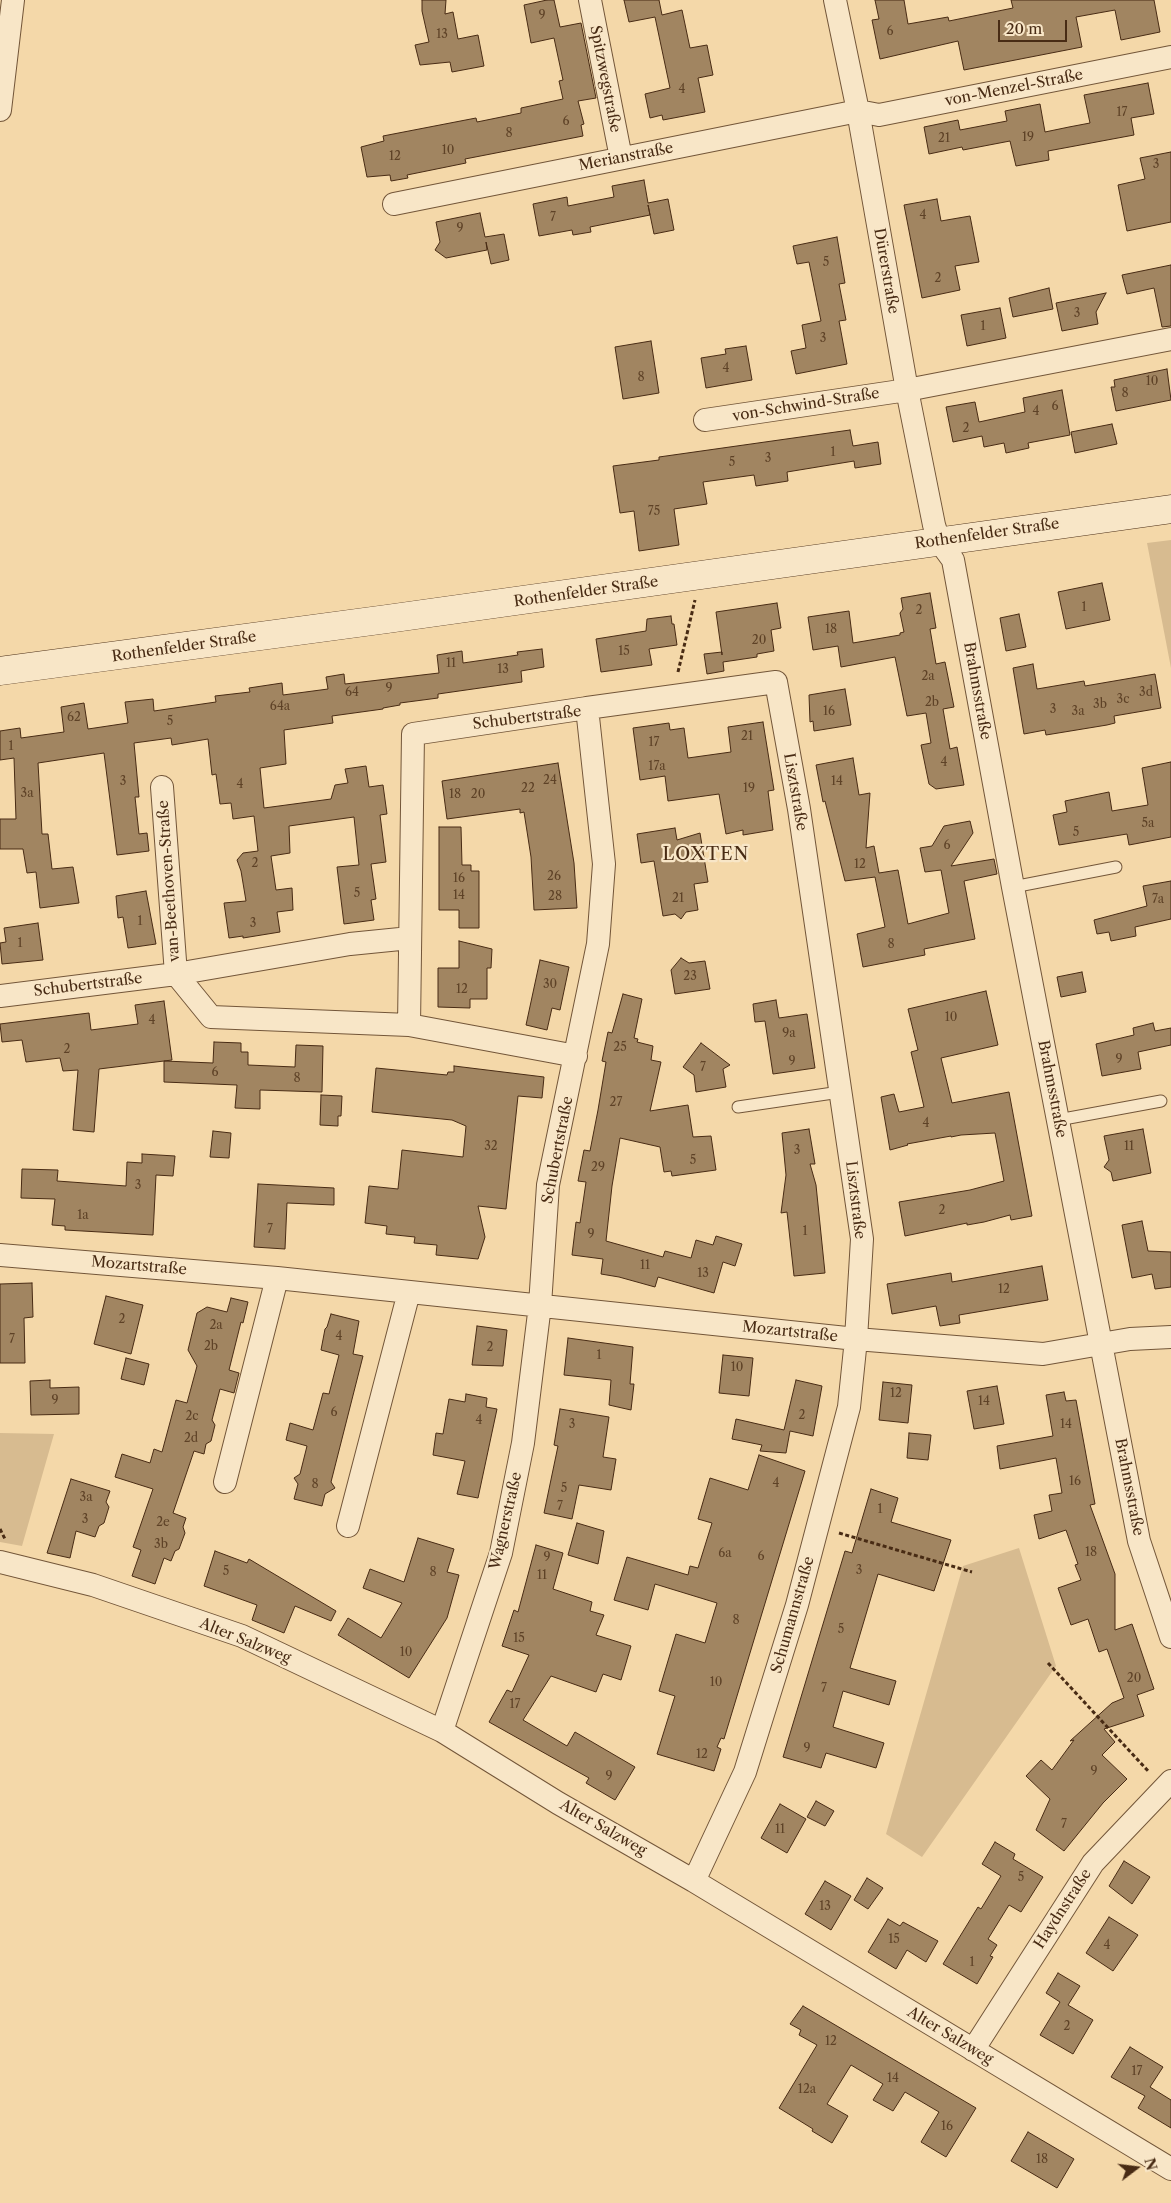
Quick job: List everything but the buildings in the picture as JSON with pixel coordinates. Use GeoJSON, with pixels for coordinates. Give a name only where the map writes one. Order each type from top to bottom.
{"type":"FeatureCollection","features":[{"type":"Feature","properties":{"kind":"street"},"geometry":{"type":"LineString","coordinates":[[0,110],[13,0]]}},
{"type":"Feature","properties":{"kind":"street","name":"Spitzwegstraße"},"geometry":{"type":"LineString","coordinates":[[590,0],[621,158]]}},
{"type":"Feature","properties":{"kind":"street","name":"Dürerstraße"},"geometry":{"type":"LineString","coordinates":[[835,0],[858,111],[907,390],[939,541]]}},
{"type":"Feature","properties":{"kind":"street","name":"von-Menzel-Straße"},"geometry":{"type":"LineString","coordinates":[[858,111],[879,115],[1171,57]]}},
{"type":"Feature","properties":{"kind":"street","name":"Merianstraße"},"geometry":{"type":"LineString","coordinates":[[394,204],[858,111]]}},
{"type":"Feature","properties":{"kind":"street"},"geometry":{"type":"LineString","coordinates":[[907,390],[1171,339]]}},
{"type":"Feature","properties":{"kind":"street","name":"von-Schwind-Straße"},"geometry":{"type":"LineString","coordinates":[[705,420],[907,390]]}},
{"type":"Feature","properties":{"kind":"street","name":"Rothenfelder Straße"},"geometry":{"type":"LineString","coordinates":[[0,671],[1171,509]]}},
{"type":"Feature","properties":{"kind":"street","name":"Brahmsstraße"},"geometry":{"type":"LineString","coordinates":[[939,541],[953,560],[1013,887],[1139,1541],[1171,1637]]}},
{"type":"Feature","properties":{"kind":"street","name":"Lisztstraße"},"geometry":{"type":"LineString","coordinates":[[587,708],[776,682],[799,808],[862,1239],[856,1339]]}},
{"type":"Feature","properties":{"kind":"street","name":"Schubertstraße"},"geometry":{"type":"LineString","coordinates":[[409,1026],[413,734],[587,708],[604,864],[598,944],[548,1185],[540,1305]]}},
{"type":"Feature","properties":{"kind":"street","name":"van-Beethoven-Straße"},"geometry":{"type":"LineString","coordinates":[[162,787],[176,974]]}},
{"type":"Feature","properties":{"kind":"street","name":"Schubertstraße"},"geometry":{"type":"LineString","coordinates":[[0,996],[176,974],[350,944],[410,938]]}},
{"type":"Feature","properties":{"kind":"street"},"geometry":{"type":"LineString","coordinates":[[176,974],[211,1017],[409,1026],[576,1056]]}},
{"type":"Feature","properties":{"kind":"street","name":"Mozartstraße"},"geometry":{"type":"LineString","coordinates":[[0,1255],[277,1278],[856,1339],[1043,1354],[1101,1346],[1130,1339],[1171,1336]]}},
{"type":"Feature","properties":{"kind":"street"},"geometry":{"type":"LineString","coordinates":[[225,1482],[277,1278]]}},
{"type":"Feature","properties":{"kind":"street"},"geometry":{"type":"LineString","coordinates":[[348,1526],[409,1292]]}},
{"type":"Feature","properties":{"kind":"street","name":"Wagnerstraße"},"geometry":{"type":"LineString","coordinates":[[442,1731],[501,1553],[523,1443],[540,1305]]}},
{"type":"Feature","properties":{"kind":"street","name":"Schumannstraße"},"geometry":{"type":"LineString","coordinates":[[694,1881],[745,1772],[797,1605],[849,1407],[856,1339]]}},
{"type":"Feature","properties":{"kind":"street","name":"Alter Salzweg"},"geometry":{"type":"LineString","coordinates":[[0,1562],[93,1585],[242,1636],[442,1731],[1171,2169]]}},
{"type":"Feature","properties":{"kind":"street","name":"Haydnstraße"},"geometry":{"type":"LineString","coordinates":[[973,2050],[1092,1864],[1167,1785]]}},
{"type":"Feature","properties":{"kind":"lane"},"geometry":{"type":"LineString","coordinates":[[1013,887],[1116,867]]}},
{"type":"Feature","properties":{"kind":"lane"},"geometry":{"type":"LineString","coordinates":[[738,1107],[840,1092]]}},
{"type":"Feature","properties":{"kind":"lane"},"geometry":{"type":"LineString","coordinates":[[1058,1120],[1162,1100]]}},
{"type":"Feature","properties":{"kind":"path"},"geometry":{"type":"LineString","coordinates":[[672,697],[702,575]]}},
{"type":"Feature","properties":{"kind":"path"},"geometry":{"type":"LineString","coordinates":[[818,1526],[972,1572]]}},
{"type":"Feature","properties":{"kind":"path"},"geometry":{"type":"LineString","coordinates":[[1048,1663],[1167,1785]]}},
{"type":"Feature","properties":{"kind":"shaded area"},"geometry":{"type":"Polygon","coordinates":[[[1171,540],[1171,668],[1147,543],[1171,540]]]}},
{"type":"Feature","properties":{"kind":"shaded area"},"geometry":{"type":"Polygon","coordinates":[[[0,1433],[54,1434],[22,1546],[0,1542],[0,1433]]]}},
{"type":"Feature","properties":{"kind":"shaded area"},"geometry":{"type":"Polygon","coordinates":[[[1019,1548],[1056,1666],[922,1857],[886,1834],[963,1566],[1019,1548]]]}},
{"type":"Feature","properties":{"kind":"district","name":"LOXTEN"},"geometry":{"type":"Point","coordinates":[706,855]}}]}
